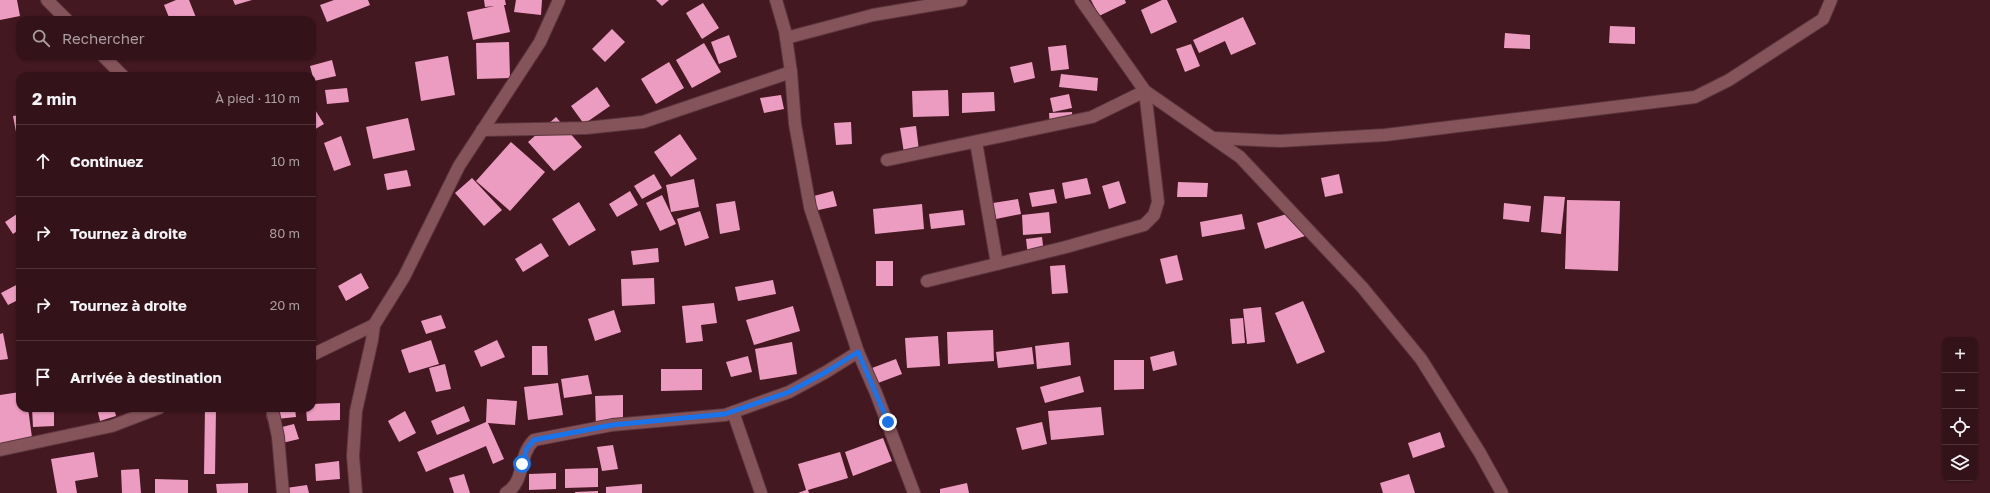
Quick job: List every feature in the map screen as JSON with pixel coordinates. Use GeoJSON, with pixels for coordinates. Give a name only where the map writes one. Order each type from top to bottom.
{"type":"FeatureCollection","features":[{"type":"Feature","properties":{"kind":"street"},"geometry":{"type":"LineString","coordinates":[[47,0],[63,16]]}},
{"type":"Feature","properties":{"kind":"street"},"geometry":{"type":"LineString","coordinates":[[356,493],[353,456],[356,411],[374,325],[404,277],[459,166],[540,42],[559,0]]}},
{"type":"Feature","properties":{"kind":"street"},"geometry":{"type":"LineString","coordinates":[[776,0],[786,38],[791,72],[795,124],[810,207],[858,352],[876,393],[914,493]]}},
{"type":"Feature","properties":{"kind":"street"},"geometry":{"type":"LineString","coordinates":[[786,38],[873,15],[960,0]]}},
{"type":"Feature","properties":{"kind":"street"},"geometry":{"type":"LineString","coordinates":[[1081,0],[1145,91],[1240,157],[1362,287],[1421,359],[1480,453],[1502,493]]}},
{"type":"Feature","properties":{"kind":"street"},"geometry":{"type":"LineString","coordinates":[[1214,138],[1280,140],[1385,135],[1695,98],[1729,80],[1822,19],[1831,0]]}},
{"type":"Feature","properties":{"kind":"street"},"geometry":{"type":"LineString","coordinates":[[107,60],[119,72]]}},
{"type":"Feature","properties":{"kind":"street"},"geometry":{"type":"LineString","coordinates":[[482,130],[586,128],[643,122],[791,72]]}},
{"type":"Feature","properties":{"kind":"street"},"geometry":{"type":"LineString","coordinates":[[887,160],[1092,117],[1145,91]]}},
{"type":"Feature","properties":{"kind":"street"},"geometry":{"type":"LineString","coordinates":[[927,281],[1066,247],[1144,225],[1154,215],[1158,202],[1145,91]]}},
{"type":"Feature","properties":{"kind":"street"},"geometry":{"type":"LineString","coordinates":[[976,142],[997,264]]}},
{"type":"Feature","properties":{"kind":"street"},"geometry":{"type":"LineString","coordinates":[[316,353],[374,325]]}},
{"type":"Feature","properties":{"kind":"street"},"geometry":{"type":"LineString","coordinates":[[506,493],[518,481],[527,448],[534,440],[612,425],[733,412],[789,392],[826,372],[858,352]]}},
{"type":"Feature","properties":{"kind":"street"},"geometry":{"type":"LineString","coordinates":[[0,450],[112,426],[149,412]]}},
{"type":"Feature","properties":{"kind":"street"},"geometry":{"type":"LineString","coordinates":[[273,412],[278,437],[283,493]]}},
{"type":"Feature","properties":{"kind":"street"},"geometry":{"type":"LineString","coordinates":[[733,412],[761,493]]}},
{"type":"Feature","properties":{"kind":"building"},"geometry":{"type":"Polygon","coordinates":[[[0,0],[17,0],[20,16],[0,20],[0,0]]]}},
{"type":"Feature","properties":{"kind":"building"},"geometry":{"type":"Polygon","coordinates":[[[176,0],[189,0],[195,16],[168,16],[164,5],[176,0]]]}},
{"type":"Feature","properties":{"kind":"building"},"geometry":{"type":"Polygon","coordinates":[[[233,0],[252,0],[235,5],[233,0]]]}},
{"type":"Feature","properties":{"kind":"building"},"geometry":{"type":"Polygon","coordinates":[[[334,0],[368,0],[370,5],[327,22],[320,5],[334,0]]]}},
{"type":"Feature","properties":{"kind":"building"},"geometry":{"type":"Polygon","coordinates":[[[484,0],[505,0],[506,5],[504,5],[510,32],[473,40],[467,12],[494,6],[485,7],[484,0]]]}},
{"type":"Feature","properties":{"kind":"building"},"geometry":{"type":"Polygon","coordinates":[[[516,0],[542,0],[541,15],[514,12],[516,0]]]}},
{"type":"Feature","properties":{"kind":"building"},"geometry":{"type":"Polygon","coordinates":[[[656,0],[669,0],[662,6],[656,0]]]}},
{"type":"Feature","properties":{"kind":"building"},"geometry":{"type":"Polygon","coordinates":[[[1091,0],[1125,0],[1126,3],[1099,16],[1091,0]]]}},
{"type":"Feature","properties":{"kind":"building"},"geometry":{"type":"Polygon","coordinates":[[[1162,0],[1167,0],[1177,22],[1151,34],[1141,10],[1162,0]]]}},
{"type":"Feature","properties":{"kind":"building"},"geometry":{"type":"Polygon","coordinates":[[[703,3],[719,28],[702,39],[686,13],[703,3]]]}},
{"type":"Feature","properties":{"kind":"building"},"geometry":{"type":"Polygon","coordinates":[[[1243,17],[1256,44],[1231,55],[1225,41],[1199,53],[1193,40],[1243,17]]]}},
{"type":"Feature","properties":{"kind":"building"},"geometry":{"type":"Polygon","coordinates":[[[1610,26],[1635,27],[1635,44],[1609,43],[1610,26]]]}},
{"type":"Feature","properties":{"kind":"building"},"geometry":{"type":"Polygon","coordinates":[[[612,29],[625,42],[605,62],[592,49],[612,29]]]}},
{"type":"Feature","properties":{"kind":"building"},"geometry":{"type":"Polygon","coordinates":[[[1505,33],[1530,35],[1530,49],[1504,48],[1505,33]]]}},
{"type":"Feature","properties":{"kind":"building"},"geometry":{"type":"Polygon","coordinates":[[[729,35],[737,57],[719,64],[711,42],[729,35]]]}},
{"type":"Feature","properties":{"kind":"building"},"geometry":{"type":"Polygon","coordinates":[[[509,42],[510,78],[477,79],[476,43],[509,42]]]}},
{"type":"Feature","properties":{"kind":"building"},"geometry":{"type":"Polygon","coordinates":[[[704,43],[721,72],[692,88],[676,60],[704,43]]]}},
{"type":"Feature","properties":{"kind":"building"},"geometry":{"type":"Polygon","coordinates":[[[1191,44],[1200,66],[1185,72],[1176,49],[1191,44]]]}},
{"type":"Feature","properties":{"kind":"building"},"geometry":{"type":"Polygon","coordinates":[[[1066,45],[1069,69],[1051,71],[1048,47],[1066,45]]]}},
{"type":"Feature","properties":{"kind":"building"},"geometry":{"type":"Polygon","coordinates":[[[448,56],[455,95],[421,101],[415,62],[448,56]]]}},
{"type":"Feature","properties":{"kind":"building"},"geometry":{"type":"Polygon","coordinates":[[[332,60],[336,76],[316,81],[316,72],[312,72],[310,66],[332,60]]]}},
{"type":"Feature","properties":{"kind":"building"},"geometry":{"type":"Polygon","coordinates":[[[669,62],[684,88],[656,104],[641,79],[669,62]]]}},
{"type":"Feature","properties":{"kind":"building"},"geometry":{"type":"Polygon","coordinates":[[[1032,62],[1035,78],[1014,83],[1010,67],[1032,62]]]}},
{"type":"Feature","properties":{"kind":"building"},"geometry":{"type":"Polygon","coordinates":[[[1061,74],[1098,78],[1097,91],[1059,87],[1061,74]]]}},
{"type":"Feature","properties":{"kind":"building"},"geometry":{"type":"Polygon","coordinates":[[[597,87],[610,106],[584,124],[571,106],[597,87]]]}},
{"type":"Feature","properties":{"kind":"building"},"geometry":{"type":"Polygon","coordinates":[[[347,88],[349,102],[327,104],[325,90],[347,88]]]}},
{"type":"Feature","properties":{"kind":"building"},"geometry":{"type":"Polygon","coordinates":[[[948,90],[949,116],[913,117],[912,91],[948,90]]]}},
{"type":"Feature","properties":{"kind":"building"},"geometry":{"type":"Polygon","coordinates":[[[994,92],[995,111],[962,113],[962,93],[994,92]]]}},
{"type":"Feature","properties":{"kind":"building"},"geometry":{"type":"Polygon","coordinates":[[[1069,94],[1072,108],[1053,112],[1050,98],[1069,94]]]}},
{"type":"Feature","properties":{"kind":"building"},"geometry":{"type":"Polygon","coordinates":[[[781,95],[784,109],[764,113],[760,98],[781,95]]]}},
{"type":"Feature","properties":{"kind":"building"},"geometry":{"type":"Polygon","coordinates":[[[316,111],[324,124],[316,129],[316,111]]]}},
{"type":"Feature","properties":{"kind":"building"},"geometry":{"type":"Polygon","coordinates":[[[1072,112],[1073,127],[1050,128],[1049,113],[1072,112]]]}},
{"type":"Feature","properties":{"kind":"building"},"geometry":{"type":"Polygon","coordinates":[[[13,116],[16,116],[16,132],[13,116]]]}},
{"type":"Feature","properties":{"kind":"building"},"geometry":{"type":"Polygon","coordinates":[[[556,117],[582,147],[554,171],[528,142],[556,117]]]}},
{"type":"Feature","properties":{"kind":"building"},"geometry":{"type":"Polygon","coordinates":[[[408,118],[415,150],[373,159],[366,127],[408,118]]]}},
{"type":"Feature","properties":{"kind":"building"},"geometry":{"type":"Polygon","coordinates":[[[851,122],[852,144],[836,145],[834,123],[851,122]]]}},
{"type":"Feature","properties":{"kind":"building"},"geometry":{"type":"Polygon","coordinates":[[[916,126],[919,151],[904,153],[900,128],[916,126]]]}},
{"type":"Feature","properties":{"kind":"building"},"geometry":{"type":"Polygon","coordinates":[[[680,134],[697,159],[671,177],[654,152],[680,134]]]}},
{"type":"Feature","properties":{"kind":"building"},"geometry":{"type":"Polygon","coordinates":[[[341,136],[351,165],[334,171],[324,143],[341,136]]]}},
{"type":"Feature","properties":{"kind":"building"},"geometry":{"type":"Polygon","coordinates":[[[511,142],[545,172],[510,211],[476,181],[511,142]]]}},
{"type":"Feature","properties":{"kind":"building"},"geometry":{"type":"Polygon","coordinates":[[[407,170],[411,186],[387,190],[384,174],[407,170]]]}},
{"type":"Feature","properties":{"kind":"building"},"geometry":{"type":"Polygon","coordinates":[[[654,174],[662,188],[642,199],[634,186],[654,174]]]}},
{"type":"Feature","properties":{"kind":"building"},"geometry":{"type":"Polygon","coordinates":[[[1339,174],[1343,193],[1325,197],[1321,178],[1339,174]]]}},
{"type":"Feature","properties":{"kind":"building"},"geometry":{"type":"Polygon","coordinates":[[[472,178],[502,210],[484,226],[455,193],[472,178]]]}},
{"type":"Feature","properties":{"kind":"building"},"geometry":{"type":"Polygon","coordinates":[[[1087,178],[1091,194],[1065,199],[1062,183],[1087,178]]]}},
{"type":"Feature","properties":{"kind":"building"},"geometry":{"type":"Polygon","coordinates":[[[694,179],[699,207],[671,212],[666,185],[694,179]]]}},
{"type":"Feature","properties":{"kind":"building"},"geometry":{"type":"Polygon","coordinates":[[[1119,181],[1126,203],[1109,209],[1102,186],[1119,181]]]}},
{"type":"Feature","properties":{"kind":"building"},"geometry":{"type":"Polygon","coordinates":[[[1178,182],[1208,183],[1207,197],[1177,197],[1178,182]]]}},
{"type":"Feature","properties":{"kind":"building"},"geometry":{"type":"Polygon","coordinates":[[[1054,189],[1057,203],[1032,207],[1029,193],[1054,189]]]}},
{"type":"Feature","properties":{"kind":"building"},"geometry":{"type":"Polygon","coordinates":[[[630,191],[638,205],[617,217],[609,204],[630,191]]]}},
{"type":"Feature","properties":{"kind":"building"},"geometry":{"type":"Polygon","coordinates":[[[833,191],[837,206],[814,211],[810,197],[833,191]]]}},
{"type":"Feature","properties":{"kind":"building"},"geometry":{"type":"Polygon","coordinates":[[[662,195],[676,224],[660,231],[646,203],[662,195]]]}},
{"type":"Feature","properties":{"kind":"building"},"geometry":{"type":"Polygon","coordinates":[[[1544,196],[1565,197],[1561,234],[1541,232],[1544,196]]]}},
{"type":"Feature","properties":{"kind":"building"},"geometry":{"type":"Polygon","coordinates":[[[1018,199],[1021,214],[996,219],[993,203],[1018,199]]]}},
{"type":"Feature","properties":{"kind":"building"},"geometry":{"type":"Polygon","coordinates":[[[1567,200],[1620,201],[1618,271],[1565,269],[1567,200]]]}},
{"type":"Feature","properties":{"kind":"building"},"geometry":{"type":"Polygon","coordinates":[[[735,201],[740,230],[720,234],[716,204],[735,201]]]}},
{"type":"Feature","properties":{"kind":"building"},"geometry":{"type":"Polygon","coordinates":[[[579,202],[596,230],[569,246],[552,219],[579,202]]]}},
{"type":"Feature","properties":{"kind":"building"},"geometry":{"type":"Polygon","coordinates":[[[1504,203],[1531,206],[1529,222],[1503,219],[1504,203]]]}},
{"type":"Feature","properties":{"kind":"building"},"geometry":{"type":"Polygon","coordinates":[[[922,204],[924,229],[875,234],[873,209],[922,204]]]}},
{"type":"Feature","properties":{"kind":"building"},"geometry":{"type":"Polygon","coordinates":[[[963,210],[965,225],[931,229],[929,214],[963,210]]]}},
{"type":"Feature","properties":{"kind":"building"},"geometry":{"type":"Polygon","coordinates":[[[700,211],[709,238],[685,246],[677,219],[700,211]]]}},
{"type":"Feature","properties":{"kind":"building"},"geometry":{"type":"Polygon","coordinates":[[[1297,211],[1305,236],[1265,249],[1257,223],[1297,211]]]}},
{"type":"Feature","properties":{"kind":"building"},"geometry":{"type":"Polygon","coordinates":[[[1049,212],[1051,233],[1023,235],[1022,215],[1049,212]]]}},
{"type":"Feature","properties":{"kind":"building"},"geometry":{"type":"Polygon","coordinates":[[[1242,214],[1245,229],[1202,237],[1200,222],[1242,214]]]}},
{"type":"Feature","properties":{"kind":"building"},"geometry":{"type":"Polygon","coordinates":[[[16,215],[16,232],[13,234],[5,222],[16,215]]]}},
{"type":"Feature","properties":{"kind":"building"},"geometry":{"type":"Polygon","coordinates":[[[1042,237],[1044,254],[1028,256],[1026,239],[1042,237]]]}},
{"type":"Feature","properties":{"kind":"building"},"geometry":{"type":"Polygon","coordinates":[[[541,243],[549,256],[523,272],[515,259],[541,243]]]}},
{"type":"Feature","properties":{"kind":"building"},"geometry":{"type":"Polygon","coordinates":[[[658,248],[659,262],[633,265],[631,251],[658,248]]]}},
{"type":"Feature","properties":{"kind":"building"},"geometry":{"type":"Polygon","coordinates":[[[1177,255],[1183,280],[1166,284],[1160,259],[1177,255]]]}},
{"type":"Feature","properties":{"kind":"building"},"geometry":{"type":"Polygon","coordinates":[[[876,261],[893,261],[893,286],[876,286],[876,261]]]}},
{"type":"Feature","properties":{"kind":"building"},"geometry":{"type":"Polygon","coordinates":[[[1065,265],[1068,293],[1052,294],[1050,266],[1065,265]]]}},
{"type":"Feature","properties":{"kind":"building"},"geometry":{"type":"Polygon","coordinates":[[[361,273],[369,288],[346,301],[338,286],[361,273]]]}},
{"type":"Feature","properties":{"kind":"building"},"geometry":{"type":"Polygon","coordinates":[[[654,278],[655,304],[622,306],[621,279],[654,278]]]}},
{"type":"Feature","properties":{"kind":"building"},"geometry":{"type":"Polygon","coordinates":[[[773,280],[776,294],[738,301],[735,287],[773,280]]]}},
{"type":"Feature","properties":{"kind":"building"},"geometry":{"type":"Polygon","coordinates":[[[16,285],[16,301],[8,305],[1,293],[16,285]]]}},
{"type":"Feature","properties":{"kind":"building"},"geometry":{"type":"Polygon","coordinates":[[[1303,301],[1325,352],[1297,364],[1275,313],[1303,301]]]}},
{"type":"Feature","properties":{"kind":"building"},"geometry":{"type":"Polygon","coordinates":[[[714,303],[717,323],[701,325],[703,341],[686,343],[682,306],[714,303]]]}},
{"type":"Feature","properties":{"kind":"building"},"geometry":{"type":"Polygon","coordinates":[[[793,306],[800,331],[754,345],[746,320],[793,306]]]}},
{"type":"Feature","properties":{"kind":"building"},"geometry":{"type":"Polygon","coordinates":[[[1261,307],[1265,342],[1247,344],[1243,309],[1261,307]]]}},
{"type":"Feature","properties":{"kind":"building"},"geometry":{"type":"Polygon","coordinates":[[[614,310],[621,332],[595,341],[588,319],[614,310]]]}},
{"type":"Feature","properties":{"kind":"building"},"geometry":{"type":"Polygon","coordinates":[[[441,315],[446,328],[426,334],[421,321],[441,315]]]}},
{"type":"Feature","properties":{"kind":"building"},"geometry":{"type":"Polygon","coordinates":[[[1243,318],[1245,343],[1232,344],[1230,319],[1243,318]]]}},
{"type":"Feature","properties":{"kind":"building"},"geometry":{"type":"Polygon","coordinates":[[[993,330],[994,361],[948,364],[947,332],[993,330]]]}},
{"type":"Feature","properties":{"kind":"building"},"geometry":{"type":"Polygon","coordinates":[[[3,333],[8,359],[0,360],[0,334],[3,333]]]}},
{"type":"Feature","properties":{"kind":"building"},"geometry":{"type":"Polygon","coordinates":[[[938,336],[940,366],[907,368],[905,338],[938,336]]]}},
{"type":"Feature","properties":{"kind":"building"},"geometry":{"type":"Polygon","coordinates":[[[431,340],[439,364],[409,373],[401,350],[431,340]]]}},
{"type":"Feature","properties":{"kind":"building"},"geometry":{"type":"Polygon","coordinates":[[[497,340],[505,357],[481,367],[474,351],[497,340]]]}},
{"type":"Feature","properties":{"kind":"building"},"geometry":{"type":"Polygon","coordinates":[[[792,342],[797,374],[760,380],[755,349],[792,342]]]}},
{"type":"Feature","properties":{"kind":"building"},"geometry":{"type":"Polygon","coordinates":[[[1069,342],[1071,365],[1037,369],[1035,346],[1069,342]]]}},
{"type":"Feature","properties":{"kind":"building"},"geometry":{"type":"Polygon","coordinates":[[[532,346],[547,346],[548,375],[532,375],[532,346]]]}},
{"type":"Feature","properties":{"kind":"building"},"geometry":{"type":"Polygon","coordinates":[[[1032,347],[1034,364],[998,368],[996,352],[1032,347]]]}},
{"type":"Feature","properties":{"kind":"building"},"geometry":{"type":"Polygon","coordinates":[[[1174,351],[1177,365],[1153,371],[1150,357],[1174,351]]]}},
{"type":"Feature","properties":{"kind":"building"},"geometry":{"type":"Polygon","coordinates":[[[748,356],[752,372],[731,377],[726,362],[748,356]]]}},
{"type":"Feature","properties":{"kind":"building"},"geometry":{"type":"Polygon","coordinates":[[[896,359],[902,374],[878,383],[872,368],[896,359]]]}},
{"type":"Feature","properties":{"kind":"building"},"geometry":{"type":"Polygon","coordinates":[[[1114,360],[1144,360],[1144,389],[1114,390],[1114,360]]]}},
{"type":"Feature","properties":{"kind":"building"},"geometry":{"type":"Polygon","coordinates":[[[445,364],[451,389],[436,392],[429,368],[445,364]]]}},
{"type":"Feature","properties":{"kind":"building"},"geometry":{"type":"Polygon","coordinates":[[[661,369],[702,369],[702,390],[661,391],[661,369]]]}},
{"type":"Feature","properties":{"kind":"building"},"geometry":{"type":"Polygon","coordinates":[[[588,375],[592,394],[564,398],[561,379],[588,375]]]}},
{"type":"Feature","properties":{"kind":"building"},"geometry":{"type":"Polygon","coordinates":[[[1080,376],[1084,392],[1045,403],[1040,387],[1080,376]]]}},
{"type":"Feature","properties":{"kind":"building"},"geometry":{"type":"Polygon","coordinates":[[[558,383],[563,415],[528,420],[524,387],[558,383]]]}},
{"type":"Feature","properties":{"kind":"building"},"geometry":{"type":"Polygon","coordinates":[[[16,393],[16,412],[29,412],[33,445],[0,450],[0,395],[16,393]]]}},
{"type":"Feature","properties":{"kind":"building"},"geometry":{"type":"Polygon","coordinates":[[[623,395],[623,427],[596,428],[595,396],[623,395]]]}},
{"type":"Feature","properties":{"kind":"building"},"geometry":{"type":"Polygon","coordinates":[[[487,399],[517,401],[515,425],[488,423],[504,459],[493,464],[486,446],[426,472],[417,452],[486,422],[487,399]]]}},
{"type":"Feature","properties":{"kind":"building"},"geometry":{"type":"Polygon","coordinates":[[[340,403],[340,420],[307,421],[306,412],[316,412],[316,404],[340,403]]]}},
{"type":"Feature","properties":{"kind":"building"},"geometry":{"type":"Polygon","coordinates":[[[464,406],[470,421],[437,435],[431,421],[464,406]]]}},
{"type":"Feature","properties":{"kind":"building"},"geometry":{"type":"Polygon","coordinates":[[[1101,407],[1104,435],[1051,440],[1048,411],[1101,407]]]}},
{"type":"Feature","properties":{"kind":"building"},"geometry":{"type":"Polygon","coordinates":[[[405,411],[416,433],[399,442],[388,421],[405,411]]]}},
{"type":"Feature","properties":{"kind":"building"},"geometry":{"type":"Polygon","coordinates":[[[32,412],[54,412],[54,426],[33,427],[32,412]]]}},
{"type":"Feature","properties":{"kind":"building"},"geometry":{"type":"Polygon","coordinates":[[[98,412],[115,412],[116,416],[100,421],[98,412]]]}},
{"type":"Feature","properties":{"kind":"building"},"geometry":{"type":"Polygon","coordinates":[[[205,412],[216,412],[215,474],[204,474],[205,412]]]}},
{"type":"Feature","properties":{"kind":"building"},"geometry":{"type":"Polygon","coordinates":[[[266,412],[295,412],[296,417],[267,420],[266,412]]]}},
{"type":"Feature","properties":{"kind":"building"},"geometry":{"type":"Polygon","coordinates":[[[1042,422],[1047,444],[1022,450],[1016,428],[1042,422]]]}},
{"type":"Feature","properties":{"kind":"building"},"geometry":{"type":"Polygon","coordinates":[[[294,424],[299,439],[278,444],[274,429],[294,424]]]}},
{"type":"Feature","properties":{"kind":"building"},"geometry":{"type":"Polygon","coordinates":[[[1440,432],[1445,447],[1413,458],[1408,443],[1440,432]]]}},
{"type":"Feature","properties":{"kind":"building"},"geometry":{"type":"Polygon","coordinates":[[[883,438],[892,461],[853,476],[845,452],[883,438]]]}},
{"type":"Feature","properties":{"kind":"building"},"geometry":{"type":"Polygon","coordinates":[[[613,445],[618,469],[602,471],[597,447],[613,445]]]}},
{"type":"Feature","properties":{"kind":"building"},"geometry":{"type":"Polygon","coordinates":[[[94,452],[98,477],[75,481],[77,493],[57,493],[51,459],[94,452]]]}},
{"type":"Feature","properties":{"kind":"building"},"geometry":{"type":"Polygon","coordinates":[[[840,452],[848,478],[808,490],[809,493],[798,493],[806,490],[798,464],[840,452]]]}},
{"type":"Feature","properties":{"kind":"building"},"geometry":{"type":"Polygon","coordinates":[[[339,461],[340,479],[316,481],[315,464],[339,461]]]}},
{"type":"Feature","properties":{"kind":"building"},"geometry":{"type":"Polygon","coordinates":[[[598,468],[598,487],[565,488],[565,469],[598,468]]]}},
{"type":"Feature","properties":{"kind":"building"},"geometry":{"type":"Polygon","coordinates":[[[139,469],[141,493],[122,493],[121,470],[139,469]]]}},
{"type":"Feature","properties":{"kind":"building"},"geometry":{"type":"Polygon","coordinates":[[[556,473],[556,489],[529,490],[529,474],[556,473]]]}},
{"type":"Feature","properties":{"kind":"building"},"geometry":{"type":"Polygon","coordinates":[[[464,474],[470,493],[454,493],[449,478],[464,474]]]}},
{"type":"Feature","properties":{"kind":"building"},"geometry":{"type":"Polygon","coordinates":[[[1409,474],[1415,493],[1383,493],[1380,483],[1409,474]]]}},
{"type":"Feature","properties":{"kind":"building"},"geometry":{"type":"Polygon","coordinates":[[[155,479],[188,480],[188,493],[155,493],[155,479]]]}},
{"type":"Feature","properties":{"kind":"building"},"geometry":{"type":"Polygon","coordinates":[[[248,483],[248,493],[217,493],[216,484],[248,483]]]}},
{"type":"Feature","properties":{"kind":"building"},"geometry":{"type":"Polygon","coordinates":[[[967,483],[969,493],[940,493],[940,489],[967,483]]]}},
{"type":"Feature","properties":{"kind":"building"},"geometry":{"type":"Polygon","coordinates":[[[642,484],[642,493],[606,493],[606,487],[642,484]]]}},
{"type":"Feature","properties":{"kind":"building"},"geometry":{"type":"Polygon","coordinates":[[[307,485],[309,493],[287,493],[286,488],[307,485]]]}},
{"type":"Feature","properties":{"kind":"building"},"geometry":{"type":"Polygon","coordinates":[[[598,491],[598,493],[575,493],[575,492],[598,491]]]}},
{"type":"Feature","properties":{"kind":"route"},"geometry":{"type":"LineString","coordinates":[[522,464],[527,448],[534,440],[612,425],[725,414],[789,392],[826,372],[858,352],[888,422]]}}]}
